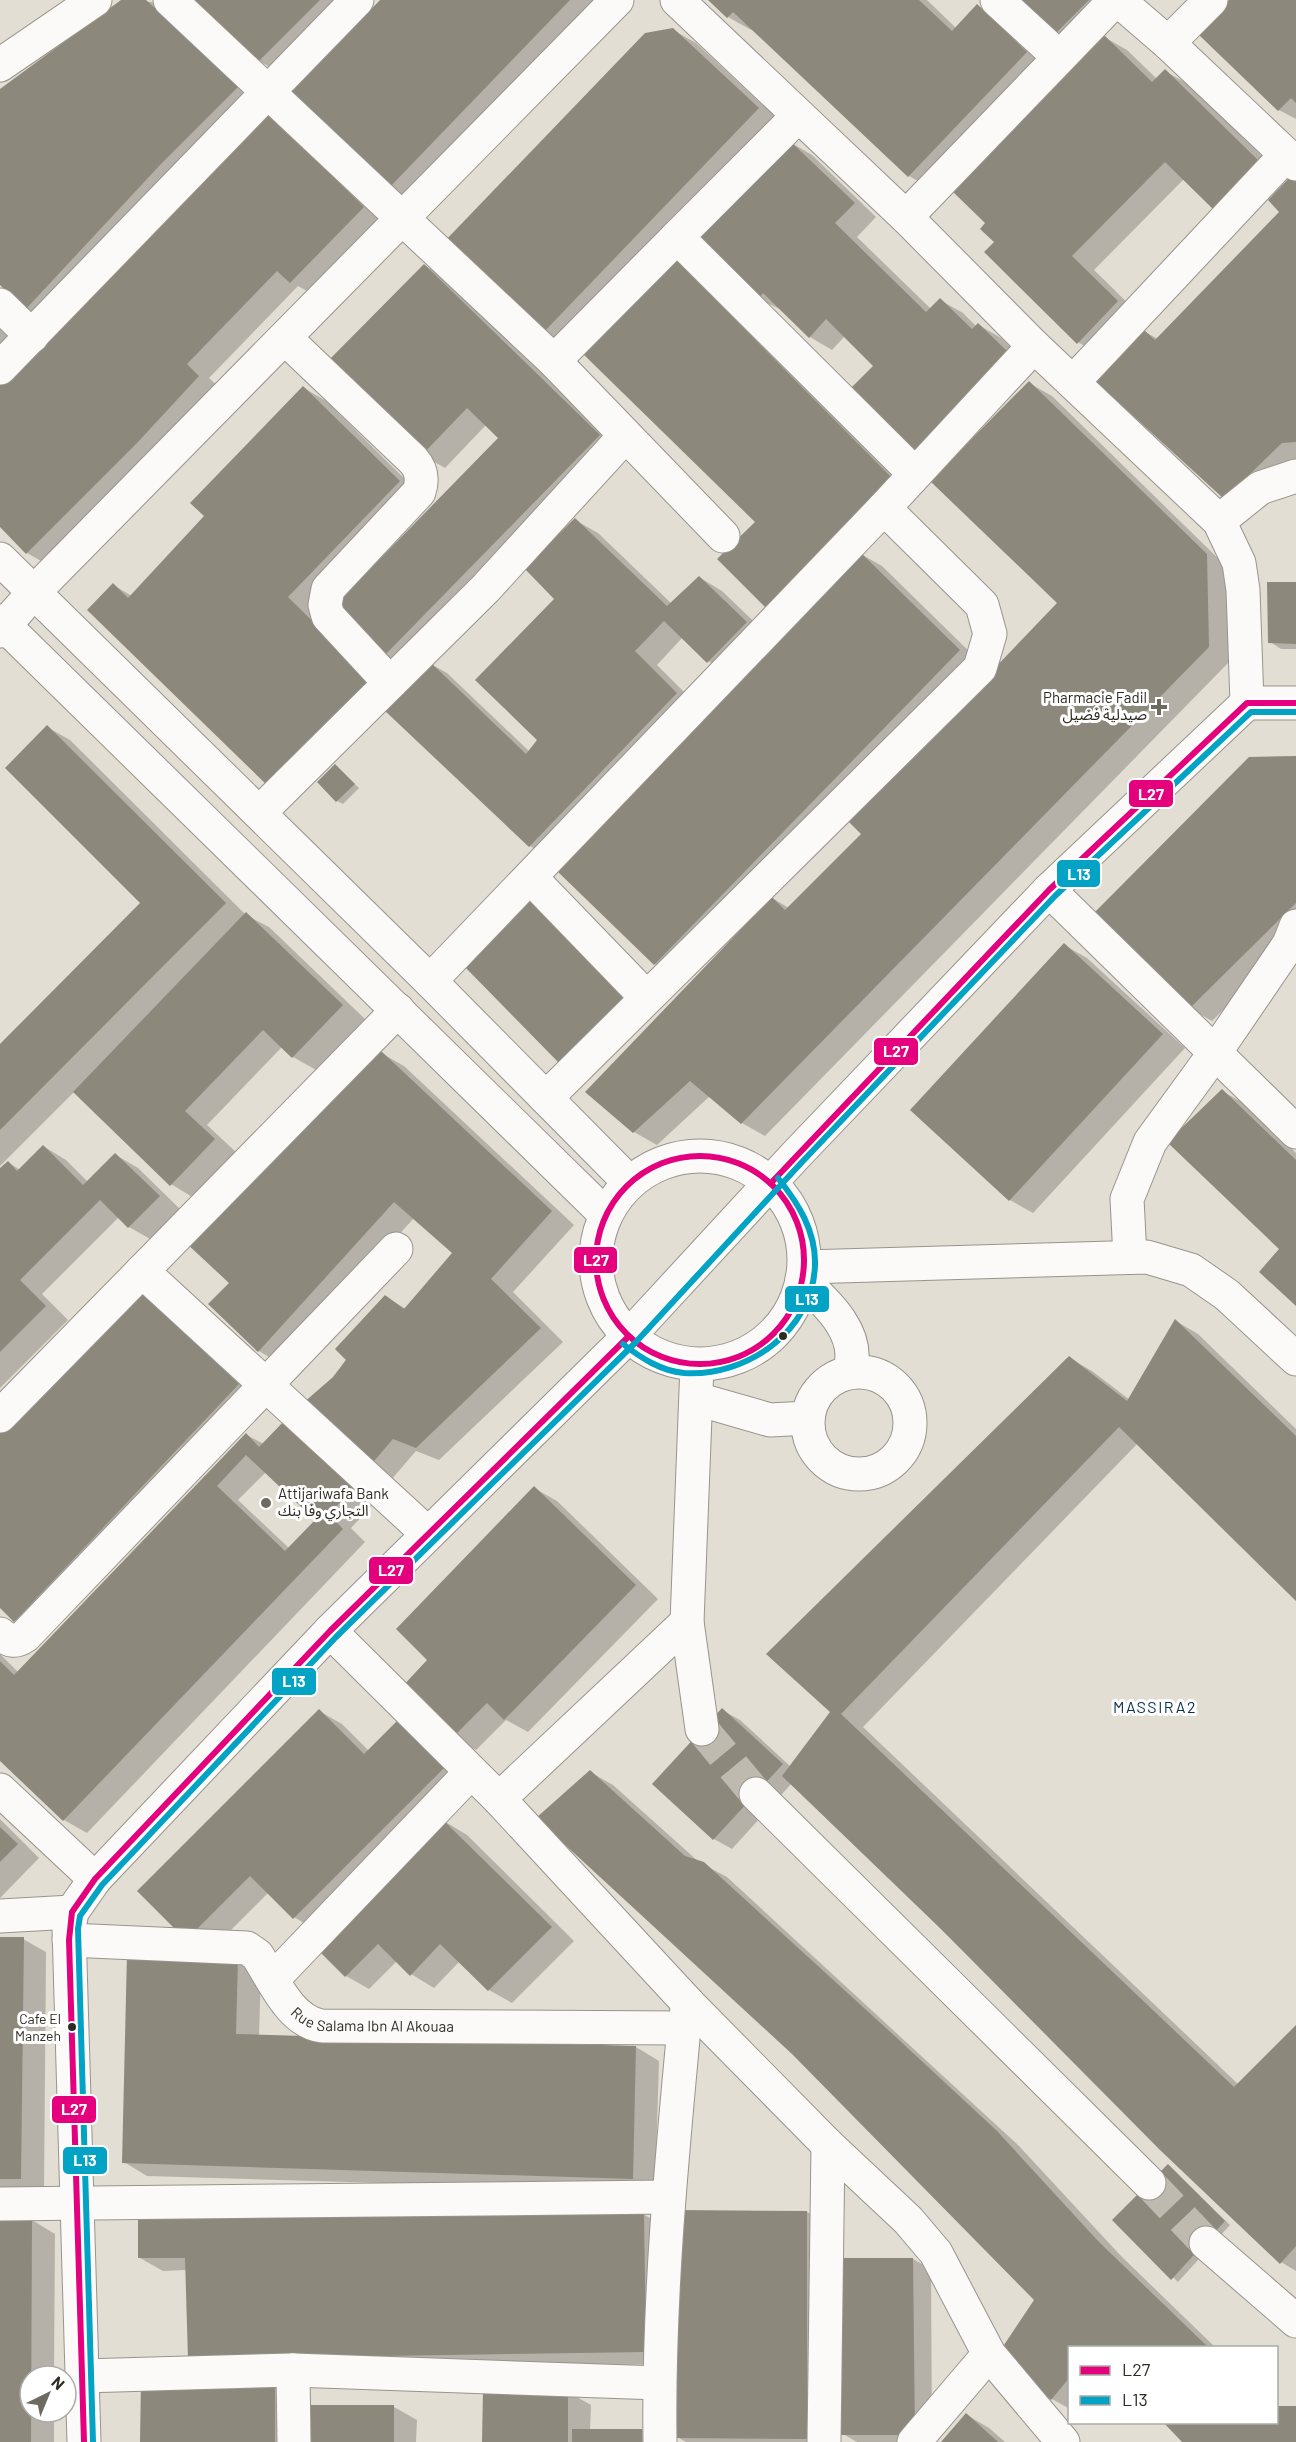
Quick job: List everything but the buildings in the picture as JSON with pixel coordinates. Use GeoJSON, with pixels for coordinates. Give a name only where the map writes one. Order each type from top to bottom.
{"type":"FeatureCollection","features":[{"type":"Feature","properties":{"kind":"street"},"geometry":{"type":"LineString","coordinates":[[0,65],[95,0]]}},
{"type":"Feature","properties":{"kind":"street"},"geometry":{"type":"LineString","coordinates":[[170,0],[554,361],[723,536]]}},
{"type":"Feature","properties":{"kind":"street"},"geometry":{"type":"LineString","coordinates":[[0,368],[357,0]]}},
{"type":"Feature","properties":{"kind":"street"},"geometry":{"type":"LineString","coordinates":[[605,1214],[2,626],[400,218],[617,0]]}},
{"type":"Feature","properties":{"kind":"street"},"geometry":{"type":"LineString","coordinates":[[677,0],[906,217],[1034,346],[1074,381],[1219,521],[1239,563],[1242,581],[1247,703]]}},
{"type":"Feature","properties":{"kind":"street"},"geometry":{"type":"LineString","coordinates":[[997,0],[1059,57]]}},
{"type":"Feature","properties":{"kind":"street"},"geometry":{"type":"LineString","coordinates":[[906,217],[1059,57],[1117,0],[1168,43],[1291,160],[1074,381]]}},
{"type":"Feature","properties":{"kind":"street"},"geometry":{"type":"LineString","coordinates":[[1168,43],[1211,0]]}},
{"type":"Feature","properties":{"kind":"street"},"geometry":{"type":"LineString","coordinates":[[554,361],[798,116]]}},
{"type":"Feature","properties":{"kind":"street"},"geometry":{"type":"LineString","coordinates":[[676,237],[914,473]]}},
{"type":"Feature","properties":{"kind":"street"},"geometry":{"type":"LineString","coordinates":[[0,305],[32,336]]}},
{"type":"Feature","properties":{"kind":"street"},"geometry":{"type":"LineString","coordinates":[[285,338],[413,460],[422,476],[419,492],[326,593],[325,605],[328,616],[390,683]]}},
{"type":"Feature","properties":{"kind":"street"},"geometry":{"type":"LineString","coordinates":[[430,981],[884,508],[1034,346]]}},
{"type":"Feature","properties":{"kind":"street"},"geometry":{"type":"LineString","coordinates":[[259,813],[486,588],[625,436]]}},
{"type":"Feature","properties":{"kind":"street"},"geometry":{"type":"LineString","coordinates":[[1219,521],[1260,488],[1296,476]]}},
{"type":"Feature","properties":{"kind":"street"},"geometry":{"type":"LineString","coordinates":[[546,1098],[980,668],[990,634],[982,605],[884,508]]}},
{"type":"Feature","properties":{"kind":"street"},"geometry":{"type":"LineString","coordinates":[[0,559],[430,981],[629,1182]]}},
{"type":"Feature","properties":{"kind":"street"},"geometry":{"type":"LineString","coordinates":[[84,2442],[71,1926],[95,1879],[330,1631],[627,1337],[1049,890],[1247,703],[1296,703]]}},
{"type":"Feature","properties":{"kind":"street"},"geometry":{"type":"LineString","coordinates":[[531,878],[646,997]]}},
{"type":"Feature","properties":{"kind":"street"},"geometry":{"type":"LineString","coordinates":[[1049,890],[1296,1132]]}},
{"type":"Feature","properties":{"kind":"street"},"geometry":{"type":"LineString","coordinates":[[1130,1257],[1127,1199],[1149,1142],[1214,1054],[1289,944],[1296,926]]}},
{"type":"Feature","properties":{"kind":"street"},"geometry":{"type":"LineString","coordinates":[[0,1416],[398,1010]]}},
{"type":"Feature","properties":{"kind":"street"},"geometry":{"type":"LineString","coordinates":[[703,1156],[730,1160],[751,1169],[771,1183],[790,1206],[802,1234],[804,1274],[798,1298],[782,1326],[758,1348],[729,1361],[697,1365],[654,1355],[627,1337],[611,1316],[600,1293],[595,1266],[597,1239],[605,1214],[629,1182],[651,1167],[676,1158],[703,1156]]}},
{"type":"Feature","properties":{"kind":"street"},"geometry":{"type":"LineString","coordinates":[[0,1634],[8,1640],[17,1641],[25,1636],[396,1249]]}},
{"type":"Feature","properties":{"kind":"street"},"geometry":{"type":"LineString","coordinates":[[804,1274],[1147,1257],[1191,1270],[1227,1295],[1296,1359]]}},
{"type":"Feature","properties":{"kind":"street"},"geometry":{"type":"LineString","coordinates":[[142,1271],[267,1383],[428,1534]]}},
{"type":"Feature","properties":{"kind":"street"},"geometry":{"type":"LineString","coordinates":[[804,1274],[834,1311],[843,1327],[852,1365],[849,1372]]}},
{"type":"Feature","properties":{"kind":"street"},"geometry":{"type":"LineString","coordinates":[[697,1365],[698,1399],[687,1622],[702,1729]]}},
{"type":"Feature","properties":{"kind":"street"},"geometry":{"type":"LineString","coordinates":[[849,1372],[866,1372],[882,1377],[896,1387],[905,1401],[910,1417],[909,1434],[902,1450],[891,1463],[876,1471],[860,1474],[843,1471],[828,1463],[817,1451],[809,1436],[808,1418],[814,1398],[829,1381],[849,1372]]}},
{"type":"Feature","properties":{"kind":"street"},"geometry":{"type":"LineString","coordinates":[[698,1399],[770,1420],[808,1418]]}},
{"type":"Feature","properties":{"kind":"street"},"geometry":{"type":"LineString","coordinates":[[500,1799],[687,1622]]}},
{"type":"Feature","properties":{"kind":"street"},"geometry":{"type":"LineString","coordinates":[[330,1631],[500,1799],[686,2016],[908,2220],[936,2253],[988,2354],[1063,2442]]}},
{"type":"Feature","properties":{"kind":"street"},"geometry":{"type":"LineString","coordinates":[[273,1979],[471,1772]]}},
{"type":"Feature","properties":{"kind":"street"},"geometry":{"type":"LineString","coordinates":[[0,1790],[95,1879]]}},
{"type":"Feature","properties":{"kind":"street"},"geometry":{"type":"LineString","coordinates":[[756,1794],[1149,2183]]}},
{"type":"Feature","properties":{"kind":"street","name":"Rue Salama Ibn Al Akouaa"},"geometry":{"type":"LineString","coordinates":[[0,1916],[241,1947],[257,1955],[297,2013],[312,2025],[686,2016]]}},
{"type":"Feature","properties":{"kind":"street"},"geometry":{"type":"LineString","coordinates":[[660,2442],[659,2383],[668,2197],[686,2016]]}},
{"type":"Feature","properties":{"kind":"street"},"geometry":{"type":"LineString","coordinates":[[824,2442],[828,2145]]}},
{"type":"Feature","properties":{"kind":"street"},"geometry":{"type":"LineString","coordinates":[[0,2204],[668,2197]]}},
{"type":"Feature","properties":{"kind":"street"},"geometry":{"type":"LineString","coordinates":[[1206,2242],[1296,2321]]}},
{"type":"Feature","properties":{"kind":"street"},"geometry":{"type":"LineString","coordinates":[[914,2442],[988,2354]]}},
{"type":"Feature","properties":{"kind":"street"},"geometry":{"type":"LineString","coordinates":[[82,2376],[292,2370],[659,2383]]}},
{"type":"Feature","properties":{"kind":"street"},"geometry":{"type":"LineString","coordinates":[[292,2370],[294,2442]]}},
{"type":"Feature","properties":{"kind":"tunnel"},"geometry":{"type":"LineString","coordinates":[[702,1729],[756,1794]]}},
{"type":"Feature","properties":{"kind":"tunnel"},"geometry":{"type":"LineString","coordinates":[[1149,2183],[1206,2243]]}},
{"type":"Feature","properties":{"kind":"transit line","name":"L27"},"geometry":{"type":"LineString","coordinates":[[771,1183],[1049,890],[1247,703],[1296,703]]}},
{"type":"Feature","properties":{"kind":"transit line","name":"L13"},"geometry":{"type":"LineString","coordinates":[[93,2442],[78,1929],[80,1916],[102,1885],[336,1637],[635,1343],[802,1162],[1055,896],[1251,712],[1296,712]]}},
{"type":"Feature","properties":{"kind":"transit line","name":"L27"},"geometry":{"type":"LineString","coordinates":[[690,1156],[710,1156],[730,1160],[749,1168],[774,1186],[787,1202],[796,1220],[804,1250],[804,1260],[800,1290],[796,1300],[787,1318],[774,1334],[758,1347],[730,1360],[710,1364],[690,1364],[670,1360],[651,1352],[634,1341],[619,1326],[600,1290],[596,1270],[596,1250],[600,1230],[608,1211],[619,1194],[634,1179],[670,1160],[690,1156]]}},
{"type":"Feature","properties":{"kind":"transit line","name":"L13"},"geometry":{"type":"LineString","coordinates":[[623,1344],[644,1359],[667,1370],[684,1373],[708,1372],[731,1367],[753,1358],[789,1329],[803,1310],[811,1289],[815,1253],[804,1218],[778,1178]]}},
{"type":"Feature","properties":{"kind":"transit line","name":"L27"},"geometry":{"type":"LineString","coordinates":[[84,2442],[69,1940],[72,1912],[95,1879],[330,1631],[628,1337]]}},
{"type":"Feature","properties":{"kind":"place","name":"Pharmacie Fadil صيدلية فضيل"},"geometry":{"type":"Point","coordinates":[1159,707]}},
{"type":"Feature","properties":{"kind":"place","name":"Attijariwafa Bank التجاري وفا بنك"},"geometry":{"type":"Point","coordinates":[266,1503]}},
{"type":"Feature","properties":{"kind":"place","name":"Cafe El Manzeh"},"geometry":{"type":"Point","coordinates":[72,2027]}},
{"type":"Feature","properties":{"kind":"district","name":"MASSIRA2"},"geometry":{"type":"Point","coordinates":[1155,1707]}}]}
